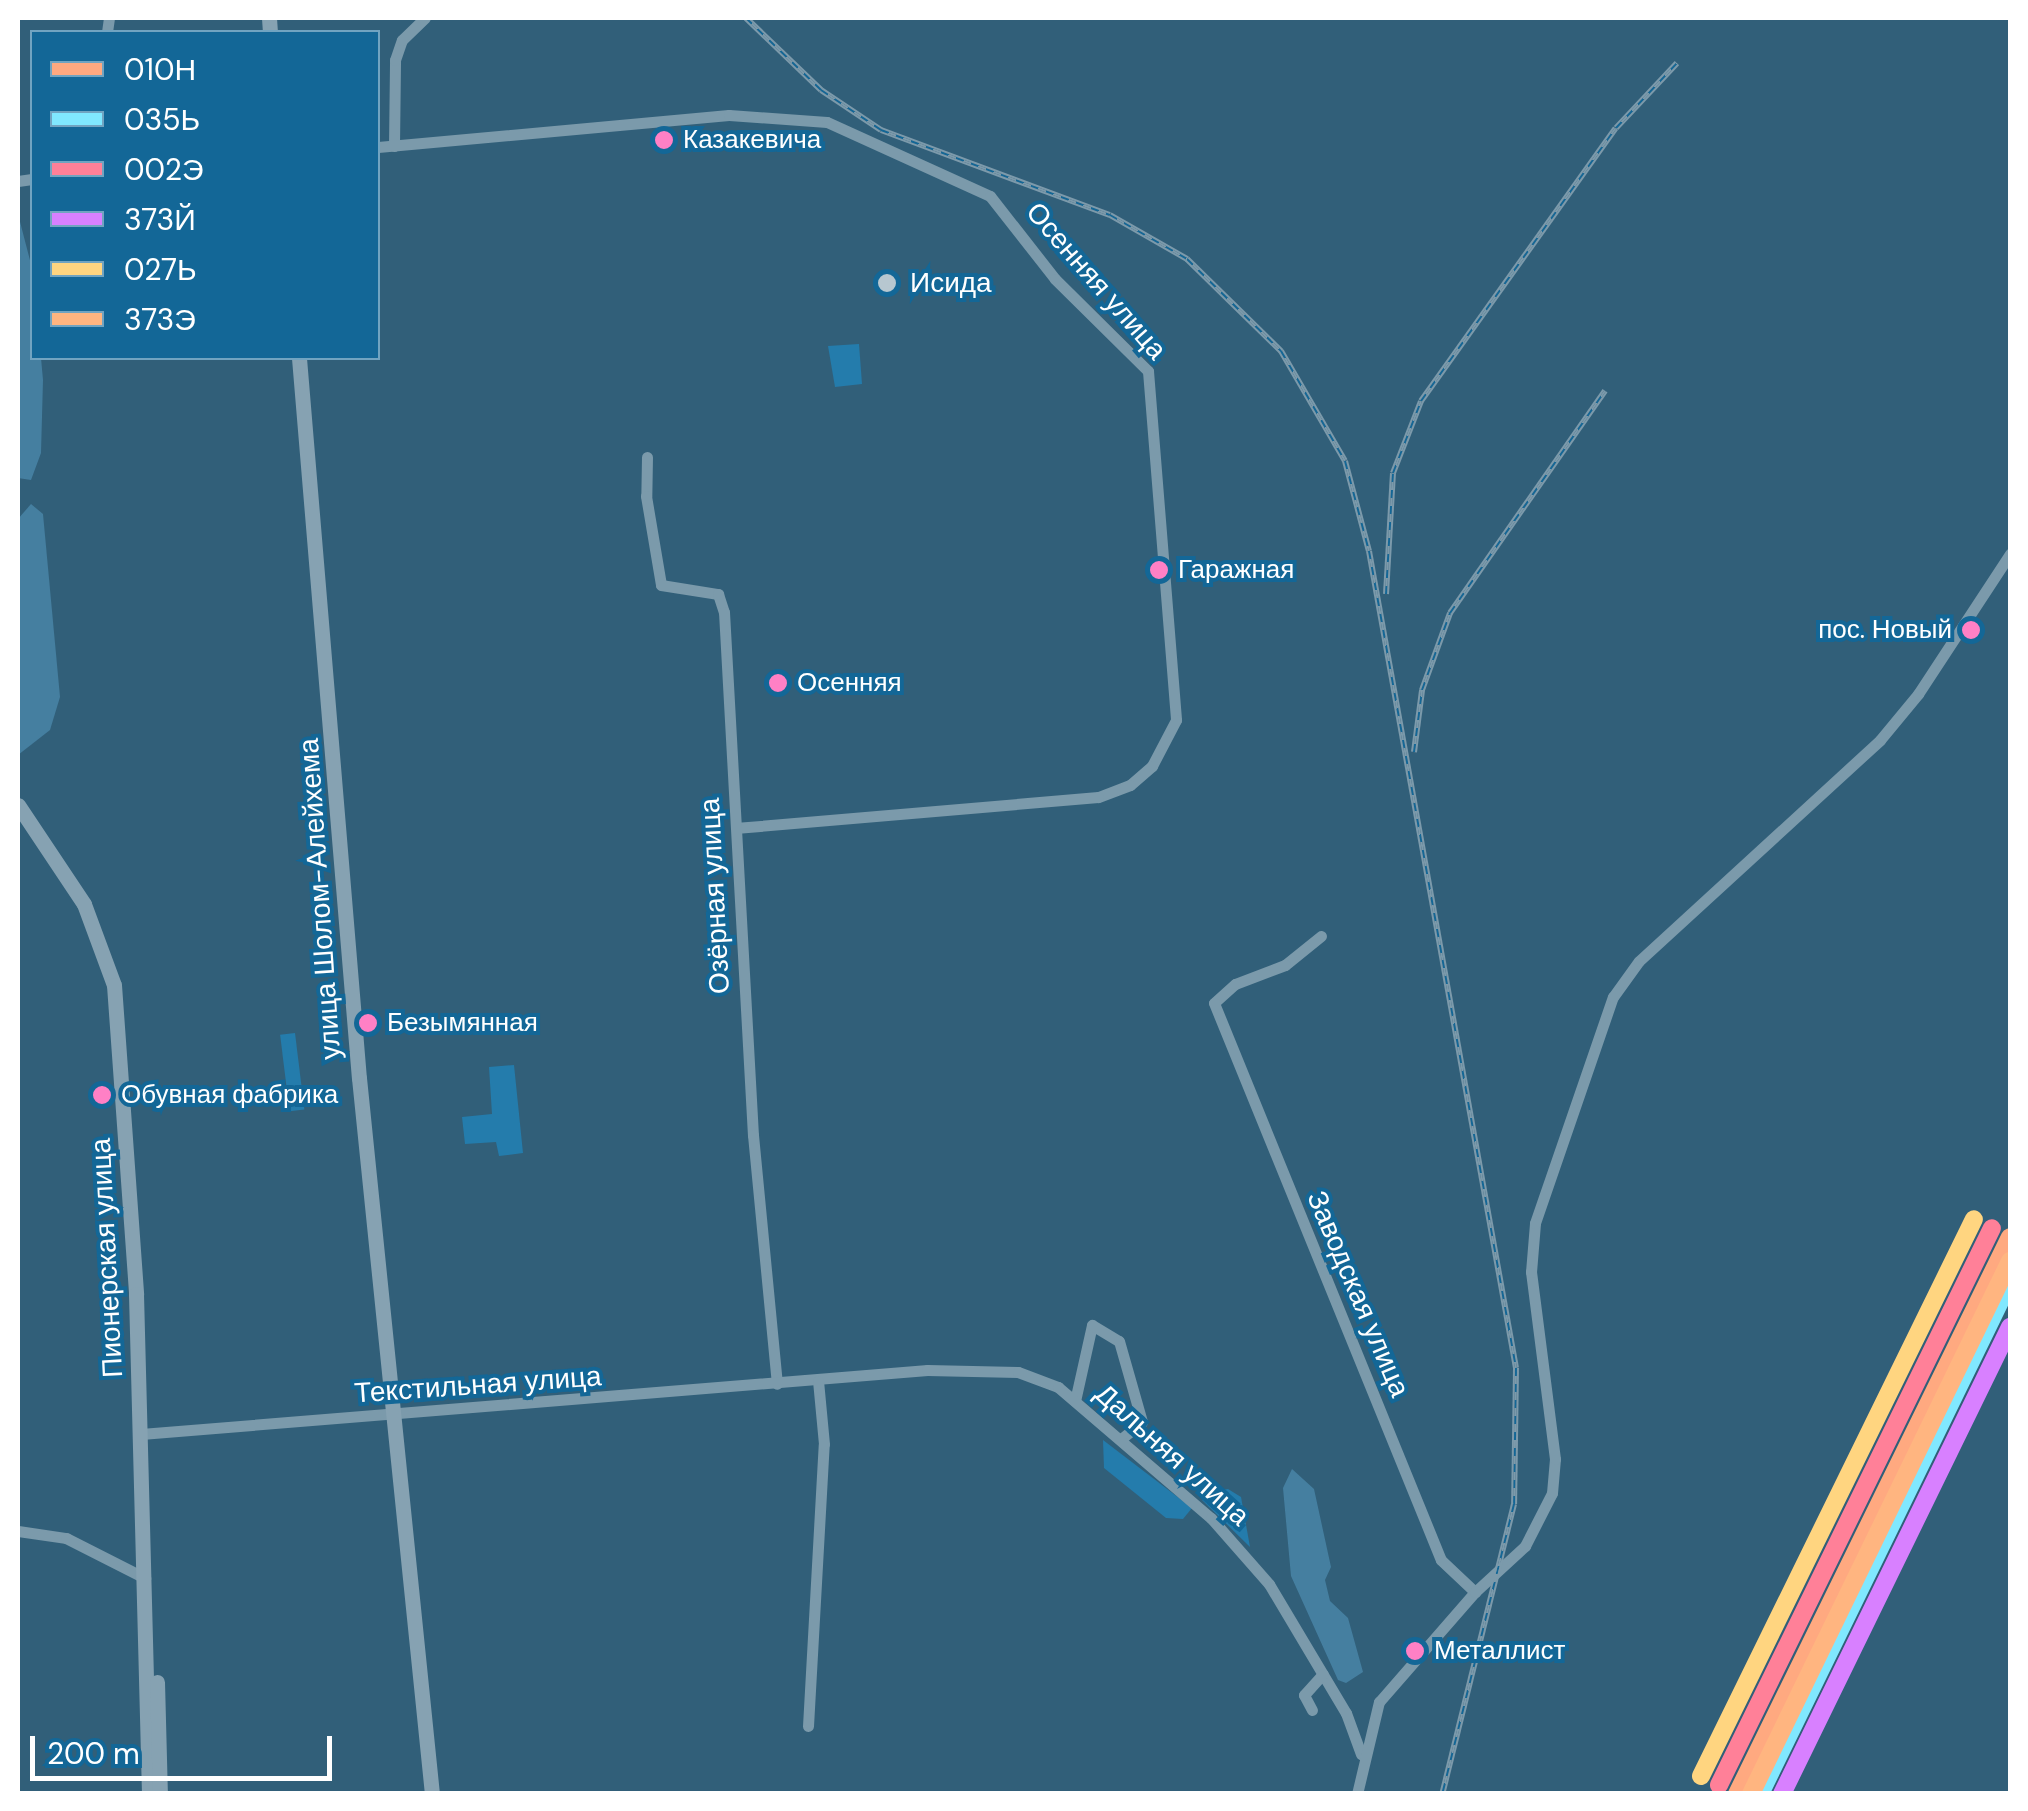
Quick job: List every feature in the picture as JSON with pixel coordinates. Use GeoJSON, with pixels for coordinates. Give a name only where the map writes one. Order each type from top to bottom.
{"type":"FeatureCollection","features":[{"type":"Feature","properties":{"kind":"main road","name":"улица Шолом-Алейхема"},"geometry":{"type":"LineString","coordinates":[[299,360],[358,1078],[398,1416],[432,1794]]}},
{"type":"Feature","properties":{"kind":"main road","name":"Пионерская улица"},"geometry":{"type":"LineString","coordinates":[[18,805],[84,904],[114,985],[160,1794]]}},
{"type":"Feature","properties":{"kind":"main road","name":"Пионерская улица"},"geometry":{"type":"LineString","coordinates":[[149,1578],[149,1794]]}},
{"type":"Feature","properties":{"kind":"street"},"geometry":{"type":"LineString","coordinates":[[394,146],[395,60],[402,40],[425,18]]}},
{"type":"Feature","properties":{"kind":"street","name":"Осенняя улица"},"geometry":{"type":"LineString","coordinates":[[380,147],[729,116],[828,122],[990,196],[1056,279],[1148,371],[1176,720],[1152,766],[1130,785],[1098,797],[738,828]]}},
{"type":"Feature","properties":{"kind":"street","name":"Озёрная улица"},"geometry":{"type":"LineString","coordinates":[[647,457],[646,496],[660,585],[718,594],[722,602],[754,1134],[776,1384]]}},
{"type":"Feature","properties":{"kind":"street"},"geometry":{"type":"LineString","coordinates":[[1346,1714],[1365,1714],[1379,1702],[1474,1592],[1525,1546],[1552,1493],[1555,1459],[1531,1272],[1534,1223],[1598,1026],[1639,962],[1880,740],[2010,554]]}},
{"type":"Feature","properties":{"kind":"street","name":"Заводская улица"},"geometry":{"type":"LineString","coordinates":[[1320,936],[1285,966],[1235,984],[1214,1003],[1441,1560],[1474,1592]]}},
{"type":"Feature","properties":{"kind":"street"},"geometry":{"type":"LineString","coordinates":[[1075,1401],[1092,1325],[1119,1341],[1142,1422],[1121,1440]]}},
{"type":"Feature","properties":{"kind":"street","name":"Дальняя улица"},"geometry":{"type":"LineString","coordinates":[[818,1381],[974,1367],[1018,1372],[1058,1386],[1234,1544],[1268,1584],[1346,1714],[1360,1748],[1360,1775]]}},
{"type":"Feature","properties":{"kind":"street"},"geometry":{"type":"LineString","coordinates":[[808,1726],[824,1444],[818,1381]]}},
{"type":"Feature","properties":{"kind":"street","name":"Текстильная улица"},"geometry":{"type":"LineString","coordinates":[[142,1434],[818,1381]]}},
{"type":"Feature","properties":{"kind":"street"},"geometry":{"type":"LineString","coordinates":[[18,1531],[66,1538],[149,1578]]}},
{"type":"Feature","properties":{"kind":"street"},"geometry":{"type":"LineString","coordinates":[[1312,1710],[1304,1695],[1323,1674]]}},
{"type":"Feature","properties":{"kind":"street"},"geometry":{"type":"LineString","coordinates":[[1356,1794],[1379,1702]]}},
{"type":"Feature","properties":{"kind":"shaded area"},"geometry":{"type":"Polygon","coordinates":[[[18,214],[30,260],[30,360],[41,360],[43,380],[41,453],[31,480],[18,478],[18,214]]]}},
{"type":"Feature","properties":{"kind":"shaded area"},"geometry":{"type":"Polygon","coordinates":[[[859,344],[862,384],[835,387],[828,346],[859,344]]]}},
{"type":"Feature","properties":{"kind":"shaded area"},"geometry":{"type":"Polygon","coordinates":[[[31,504],[43,514],[60,697],[50,730],[18,755],[18,519],[31,504]]]}},
{"type":"Feature","properties":{"kind":"shaded area"},"geometry":{"type":"Polygon","coordinates":[[[295,1033],[304,1109],[289,1111],[280,1035],[295,1033]]]}},
{"type":"Feature","properties":{"kind":"shaded area"},"geometry":{"type":"Polygon","coordinates":[[[514,1065],[523,1153],[499,1156],[496,1142],[465,1144],[462,1117],[492,1114],[489,1067],[514,1065]]]}},
{"type":"Feature","properties":{"kind":"shaded area"},"geometry":{"type":"Polygon","coordinates":[[[1103,1440],[1192,1508],[1183,1519],[1166,1518],[1104,1468],[1103,1440]]]}},
{"type":"Feature","properties":{"kind":"shaded area"},"geometry":{"type":"Polygon","coordinates":[[[1292,1469],[1314,1489],[1331,1567],[1325,1580],[1330,1601],[1348,1618],[1363,1672],[1346,1683],[1338,1680],[1291,1576],[1283,1488],[1292,1469]]]}},
{"type":"Feature","properties":{"kind":"shaded area"},"geometry":{"type":"Polygon","coordinates":[[[1228,1489],[1241,1497],[1250,1547],[1202,1500],[1205,1493],[1228,1489]]]}},
{"type":"Feature","properties":{"kind":"railway"},"geometry":{"type":"LineString","coordinates":[[746,18],[821,90],[881,130],[1110,215],[1187,259],[1281,351],[1345,461],[1369,551],[1516,1368],[1514,1504],[1442,1794]]}},
{"type":"Feature","properties":{"kind":"railway"},"geometry":{"type":"LineString","coordinates":[[1386,594],[1393,473],[1421,401],[1616,128],[1677,63]]}},
{"type":"Feature","properties":{"kind":"railway"},"geometry":{"type":"LineString","coordinates":[[1414,752],[1422,690],[1450,613],[1605,391]]}},
{"type":"Feature","properties":{"kind":"transit line","name":"027Ь"},"geometry":{"type":"LineString","coordinates":[[1701,1776],[1974,1219]]}},
{"type":"Feature","properties":{"kind":"transit line","name":"002Э"},"geometry":{"type":"LineString","coordinates":[[1719,1785],[1992,1228]]}},
{"type":"Feature","properties":{"kind":"transit line","name":"010Н"},"geometry":{"type":"LineString","coordinates":[[1737,1794],[2010,1237]]}},
{"type":"Feature","properties":{"kind":"transit line","name":"373Э"},"geometry":{"type":"LineString","coordinates":[[1751,1794],[2010,1261]]}},
{"type":"Feature","properties":{"kind":"transit line","name":"035Ь"},"geometry":{"type":"LineString","coordinates":[[1760,1794],[2010,1281]]}},
{"type":"Feature","properties":{"kind":"transit line","name":"373Й"},"geometry":{"type":"LineString","coordinates":[[1782,1794],[2010,1327]]}},
{"type":"Feature","properties":{"kind":"place","name":"Казакевича"},"geometry":{"type":"Point","coordinates":[664,140]}},
{"type":"Feature","properties":{"kind":"place","name":"Исида"},"geometry":{"type":"Point","coordinates":[887,283]}},
{"type":"Feature","properties":{"kind":"place","name":"Гаражная"},"geometry":{"type":"Point","coordinates":[1159,570]}},
{"type":"Feature","properties":{"kind":"place","name":"пос. Новый"},"geometry":{"type":"Point","coordinates":[1971,630]}},
{"type":"Feature","properties":{"kind":"place","name":"Осенняя"},"geometry":{"type":"Point","coordinates":[778,683]}},
{"type":"Feature","properties":{"kind":"place","name":"Безымянная"},"geometry":{"type":"Point","coordinates":[368,1023]}},
{"type":"Feature","properties":{"kind":"place","name":"Обувная фабрика"},"geometry":{"type":"Point","coordinates":[102,1095]}},
{"type":"Feature","properties":{"kind":"place","name":"Металлист"},"geometry":{"type":"Point","coordinates":[1415,1651]}}]}
